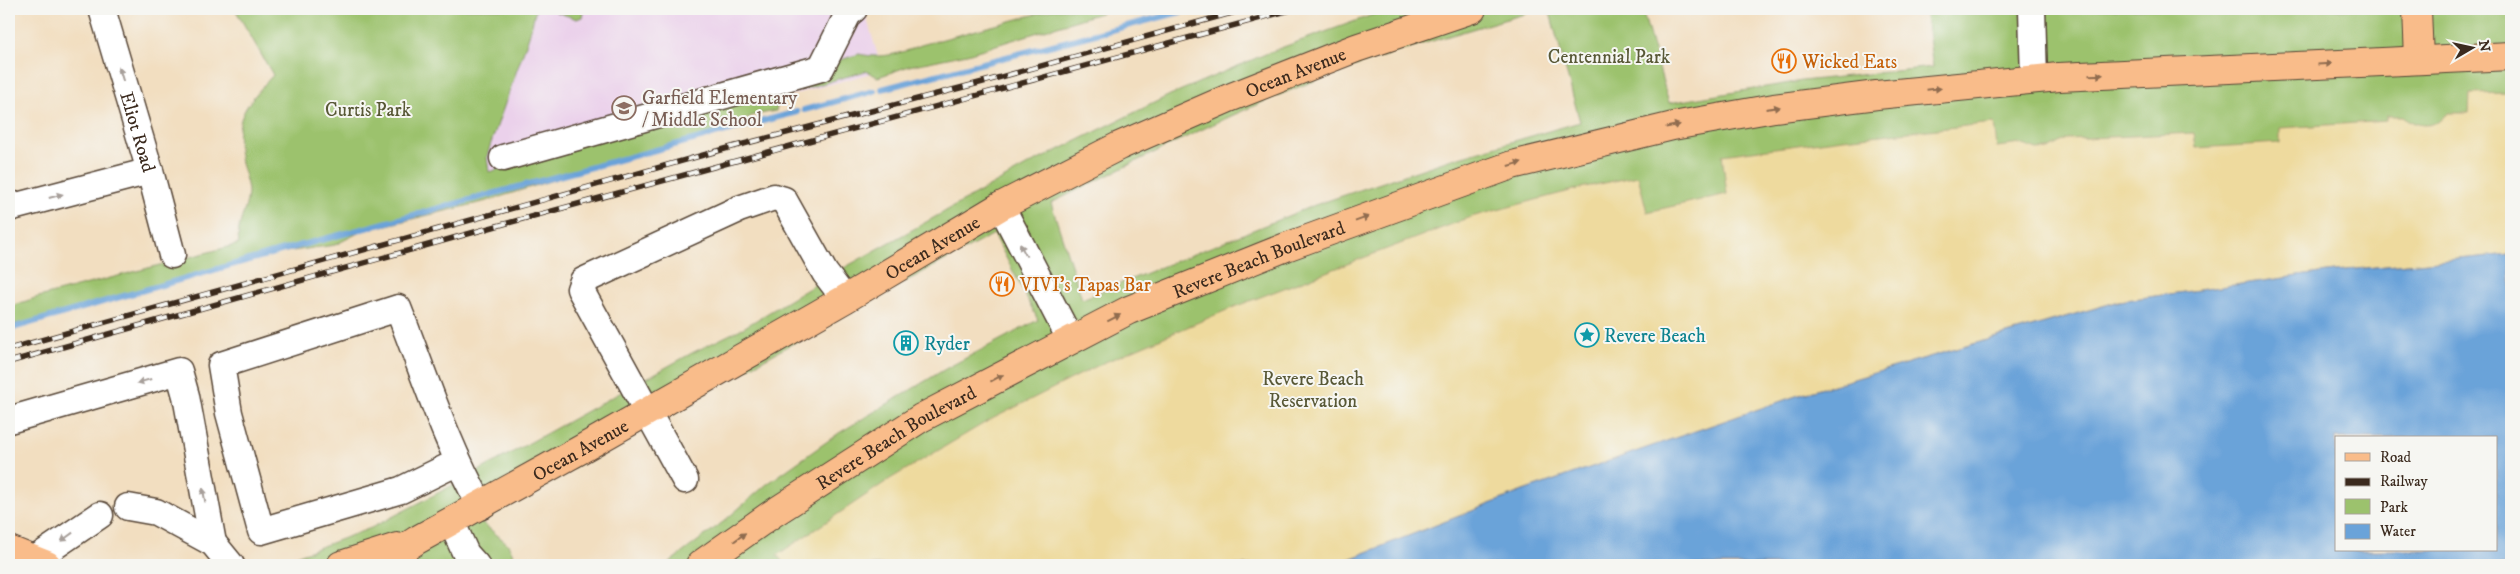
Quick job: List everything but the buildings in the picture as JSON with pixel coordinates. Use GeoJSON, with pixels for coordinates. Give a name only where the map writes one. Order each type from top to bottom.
{"type":"FeatureCollection","features":[{"type":"Feature","properties":{"kind":"main road","name":"Ocean Avenue"},"geometry":{"type":"LineString","coordinates":[[379,565],[417,540],[648,412],[845,299],[1001,206],[1119,146],[1229,98],[1356,48],[1472,9]]}},
{"type":"Feature","properties":{"kind":"main road"},"geometry":{"type":"LineString","coordinates":[[2417,9],[2419,59]]}},
{"type":"Feature","properties":{"kind":"main road","name":"Revere Beach Boulevard"},"geometry":{"type":"LineString","coordinates":[[700,565],[772,514],[920,418],[1130,310],[1240,265],[1482,175],[1607,140],[1724,116],[1877,95],[2034,79],[2511,56]]}},
{"type":"Feature","properties":{"kind":"main road","name":"Ocean Avenue"},"geometry":{"type":"LineString","coordinates":[[341,565],[417,540]]}},
{"type":"Feature","properties":{"kind":"main road"},"geometry":{"type":"LineString","coordinates":[[9,550],[41,562]]}},
{"type":"Feature","properties":{"kind":"street","name":"Eliot Road"},"geometry":{"type":"LineString","coordinates":[[102,9],[150,171],[172,255]]}},
{"type":"Feature","properties":{"kind":"street"},"geometry":{"type":"LineString","coordinates":[[503,158],[821,68],[848,14],[854,9]]}},
{"type":"Feature","properties":{"kind":"street"},"geometry":{"type":"LineString","coordinates":[[2032,9],[2034,79]]}},
{"type":"Feature","properties":{"kind":"street"},"geometry":{"type":"LineString","coordinates":[[9,208],[150,171]]}},
{"type":"Feature","properties":{"kind":"street"},"geometry":{"type":"LineString","coordinates":[[685,480],[580,288],[583,281],[739,209],[774,197],[784,200],[825,272],[845,299]]}},
{"type":"Feature","properties":{"kind":"street"},"geometry":{"type":"LineString","coordinates":[[1001,206],[1070,340]]}},
{"type":"Feature","properties":{"kind":"street"},"geometry":{"type":"LineString","coordinates":[[458,462],[401,490],[261,531],[229,413],[221,365],[398,308],[458,462],[481,506]]}},
{"type":"Feature","properties":{"kind":"street"},"geometry":{"type":"LineString","coordinates":[[9,420],[179,371],[186,396],[213,543]]}},
{"type":"Feature","properties":{"kind":"street"},"geometry":{"type":"LineString","coordinates":[[128,507],[156,512],[213,543],[231,565]]}},
{"type":"Feature","properties":{"kind":"street"},"geometry":{"type":"LineString","coordinates":[[41,562],[100,515]]}},
{"type":"Feature","properties":{"kind":"street"},"geometry":{"type":"LineString","coordinates":[[450,521],[466,554],[476,565]]}},
{"type":"Feature","properties":{"kind":"shaded area","name":"Garfield Elementary / Middle School"},"geometry":{"type":"Polygon","coordinates":[[[536,9],[864,9],[882,70],[490,178],[487,157],[529,36],[536,9]]]}},
{"type":"Feature","properties":{"kind":"green space","name":"Curtis Park"},"geometry":{"type":"Polygon","coordinates":[[[235,9],[536,9],[529,36],[490,146],[487,157],[489,172],[859,54],[883,56],[898,53],[1055,9],[1113,9],[967,54],[909,66],[878,77],[866,71],[780,96],[776,111],[754,115],[714,134],[588,169],[487,201],[362,231],[335,245],[285,252],[219,267],[155,285],[134,294],[37,320],[9,325],[9,307],[35,298],[239,244],[240,225],[248,193],[239,147],[240,123],[248,105],[273,75],[235,9]]]}},
{"type":"Feature","properties":{"kind":"green space"},"geometry":{"type":"Polygon","coordinates":[[[555,9],[584,9],[582,17],[577,19],[556,12],[555,9]]]}},
{"type":"Feature","properties":{"kind":"green space","name":"Revere Beach"},"geometry":{"type":"Polygon","coordinates":[[[1389,9],[1542,9],[1391,54],[1301,86],[1206,127],[1051,203],[1082,299],[1315,205],[1452,159],[1580,122],[1549,9],[1642,9],[1669,103],[1802,81],[1933,67],[1925,9],[2511,9],[2511,254],[2335,271],[2119,301],[1796,396],[1523,491],[1334,565],[666,565],[723,522],[767,484],[839,433],[947,368],[1038,320],[994,234],[681,405],[480,521],[508,544],[518,565],[272,565],[371,528],[455,484],[692,353],[743,328],[826,278],[1028,165],[1170,95],[1275,50],[1389,9]]]}},
{"type":"Feature","properties":{"kind":"sand","name":"Revere Beach"},"geometry":{"type":"Polygon","coordinates":[[[2511,93],[2511,254],[2335,271],[2119,301],[1796,396],[1523,491],[1334,565],[785,565],[777,555],[890,479],[988,421],[1103,363],[1234,307],[1471,217],[1585,187],[1638,176],[1647,212],[1727,194],[1722,155],[1843,139],[1994,123],[1997,147],[2021,144],[2037,150],[2049,149],[2067,139],[2194,133],[2196,148],[2280,143],[2280,128],[2387,121],[2387,116],[2402,116],[2414,123],[2425,125],[2437,122],[2447,113],[2469,113],[2470,94],[2511,93]]]}},
{"type":"Feature","properties":{"kind":"water"},"geometry":{"type":"Polygon","coordinates":[[[2511,254],[2511,565],[1334,565],[1523,491],[1796,396],[2120,301],[2335,271],[2511,254]]]}},
{"type":"Feature","properties":{"kind":"waterway"},"geometry":{"type":"LineString","coordinates":[[882,89],[1192,9]]}},
{"type":"Feature","properties":{"kind":"waterway"},"geometry":{"type":"LineString","coordinates":[[804,110],[874,91]]}},
{"type":"Feature","properties":{"kind":"waterway"},"geometry":{"type":"LineString","coordinates":[[9,329],[280,251],[797,112]]}},
{"type":"Feature","properties":{"kind":"railway"},"geometry":{"type":"LineString","coordinates":[[9,349],[732,147],[983,82],[1246,9]]}},
{"type":"Feature","properties":{"kind":"railway"},"geometry":{"type":"LineString","coordinates":[[9,362],[482,230],[1294,9]]}},
{"type":"Feature","properties":{"kind":"place","name":"Wicked Eats"},"geometry":{"type":"Point","coordinates":[1784,61]}},
{"type":"Feature","properties":{"kind":"place","name":"Garfield Elementary / Middle School"},"geometry":{"type":"Point","coordinates":[624,108]}},
{"type":"Feature","properties":{"kind":"place","name":"VIVI’s Tapas Bar"},"geometry":{"type":"Point","coordinates":[1002,284]}},
{"type":"Feature","properties":{"kind":"place","name":"Revere Beach"},"geometry":{"type":"Point","coordinates":[1587,335]}},
{"type":"Feature","properties":{"kind":"place","name":"Ryder"},"geometry":{"type":"Point","coordinates":[906,343]}},
{"type":"Feature","properties":{"kind":"park label","name":"Centennial Park"},"geometry":{"type":"Point","coordinates":[1609,56]}},
{"type":"Feature","properties":{"kind":"park label","name":"Revere Beach Reservation"},"geometry":{"type":"Point","coordinates":[1313,389]}}]}
